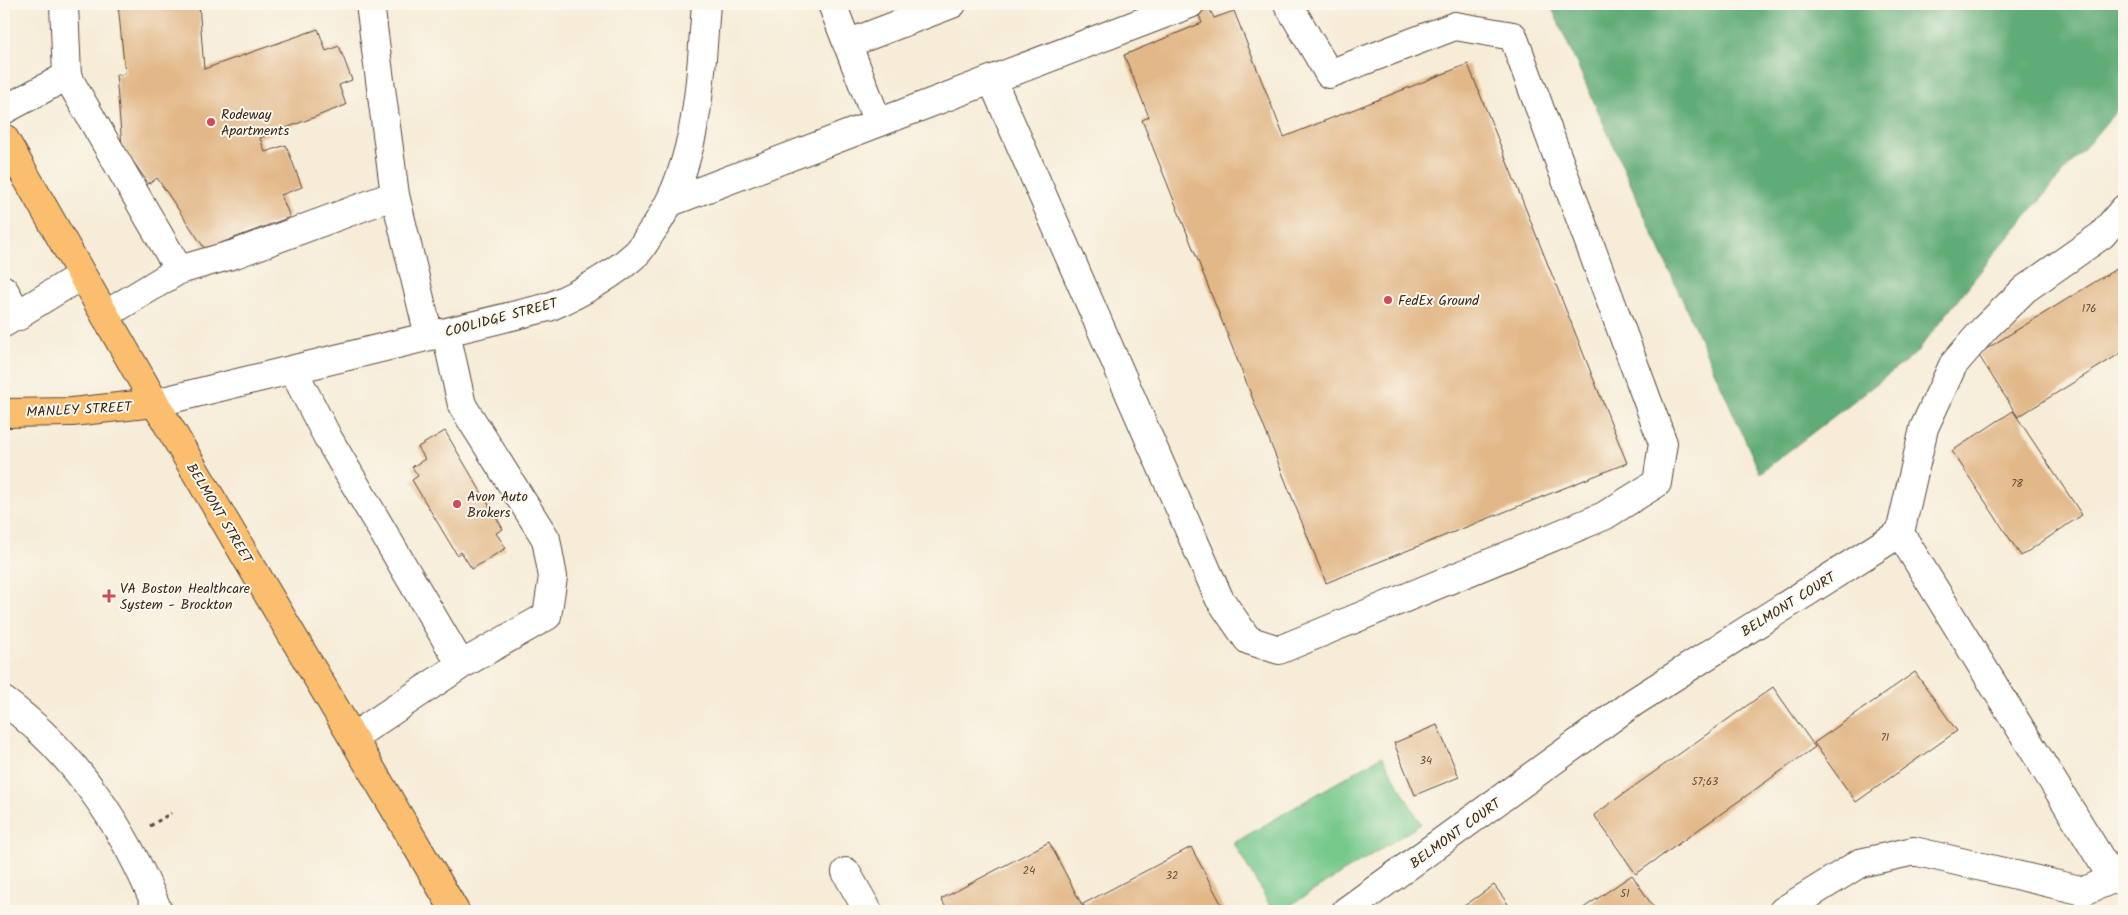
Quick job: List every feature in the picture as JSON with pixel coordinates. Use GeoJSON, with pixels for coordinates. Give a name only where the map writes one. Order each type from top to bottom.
{"type":"FeatureCollection","features":[{"type":"Feature","properties":{"kind":"main road","name":"BELMONT STREET"},"geometry":{"type":"LineString","coordinates":[[4,138],[155,404],[455,911]]}},
{"type":"Feature","properties":{"kind":"main road","name":"MANLEY STREET"},"geometry":{"type":"LineString","coordinates":[[4,413],[72,412],[155,404]]}},
{"type":"Feature","properties":{"kind":"lane"},"geometry":{"type":"LineString","coordinates":[[64,4],[67,76],[179,270]]}},
{"type":"Feature","properties":{"kind":"lane"},"geometry":{"type":"LineString","coordinates":[[353,737],[461,665],[547,616],[553,577],[546,539],[462,406],[437,334],[395,196],[370,4]]}},
{"type":"Feature","properties":{"kind":"lane","name":"COOLIDGE STREET"},"geometry":{"type":"LineString","coordinates":[[155,404],[550,307],[577,295],[613,273],[639,251],[671,202],[684,168],[699,95],[706,4]]}},
{"type":"Feature","properties":{"kind":"lane"},"geometry":{"type":"LineString","coordinates":[[832,4],[878,123]]}},
{"type":"Feature","properties":{"kind":"lane"},"geometry":{"type":"LineString","coordinates":[[847,44],[952,4]]}},
{"type":"Feature","properties":{"kind":"lane"},"geometry":{"type":"LineString","coordinates":[[671,202],[1190,4]]}},
{"type":"Feature","properties":{"kind":"lane"},"geometry":{"type":"LineString","coordinates":[[992,80],[1219,598],[1248,640],[1279,650],[1604,516],[1656,483],[1663,443],[1513,36],[1455,26],[1329,74],[1288,4]]}},
{"type":"Feature","properties":{"kind":"lane"},"geometry":{"type":"LineString","coordinates":[[4,110],[67,76]]}},
{"type":"Feature","properties":{"kind":"lane"},"geometry":{"type":"LineString","coordinates":[[105,315],[179,270],[235,254],[395,196]]}},
{"type":"Feature","properties":{"kind":"lane"},"geometry":{"type":"LineString","coordinates":[[1783,911],[1860,863],[1914,851],[2084,891],[2118,881],[1900,533],[1924,428],[1954,365],[1984,329],[2025,289],[2102,235],[2124,209]]}},
{"type":"Feature","properties":{"kind":"lane"},"geometry":{"type":"LineString","coordinates":[[4,290],[11,320],[82,276]]}},
{"type":"Feature","properties":{"kind":"lane"},"geometry":{"type":"LineString","coordinates":[[293,370],[328,438],[461,665]]}},
{"type":"Feature","properties":{"kind":"lane","name":"BELMONT COURT"},"geometry":{"type":"LineString","coordinates":[[1346,911],[1634,702],[1900,533]]}},
{"type":"Feature","properties":{"kind":"lane"},"geometry":{"type":"LineString","coordinates":[[4,701],[49,740],[80,775],[108,813],[133,854],[158,911]]}},
{"type":"Feature","properties":{"kind":"lane"},"geometry":{"type":"LineString","coordinates":[[846,872],[868,911]]}},
{"type":"Feature","properties":{"kind":"path"},"geometry":{"type":"LineString","coordinates":[[146,828],[171,813]]}},
{"type":"Feature","properties":{"kind":"green space"},"geometry":{"type":"Polygon","coordinates":[[[1550,4],[2124,4],[2124,102],[1998,249],[1915,354],[1760,473],[1550,4]]]}},
{"type":"Feature","properties":{"kind":"green space"},"geometry":{"type":"Polygon","coordinates":[[[1382,756],[1421,824],[1281,911],[1273,911],[1234,843],[1382,756]]]}},
{"type":"Feature","properties":{"kind":"building","name":"Rodeway Apartments"},"geometry":{"type":"Polygon","coordinates":[[[118,4],[199,4],[204,69],[318,29],[326,51],[339,46],[352,80],[339,85],[346,105],[260,138],[265,152],[286,145],[302,187],[281,195],[290,217],[205,249],[157,178],[149,184],[122,146],[116,75],[125,74],[118,4]]]}},
{"type":"Feature","properties":{"kind":"building","name":"FedEx Ground"},"geometry":{"type":"Polygon","coordinates":[[[1209,8],[1214,18],[1234,11],[1284,137],[1468,64],[1627,463],[1326,583],[1142,120],[1149,117],[1124,55],[1202,23],[1198,13],[1209,8]]]}},
{"type":"Feature","properties":{"kind":"building"},"geometry":{"type":"Polygon","coordinates":[[[2124,264],[2124,351],[2018,417],[1978,354],[2124,264]]]}},
{"type":"Feature","properties":{"kind":"building"},"geometry":{"type":"Polygon","coordinates":[[[2013,411],[2082,515],[2021,556],[1952,451],[2013,411]]]}},
{"type":"Feature","properties":{"kind":"building","name":"Avon Auto Brokers"},"geometry":{"type":"Polygon","coordinates":[[[445,431],[503,529],[496,533],[506,548],[472,569],[461,552],[457,555],[412,480],[418,476],[412,467],[425,459],[418,447],[445,431]]]}},
{"type":"Feature","properties":{"kind":"building"},"geometry":{"type":"Polygon","coordinates":[[[1915,672],[1957,731],[1856,802],[1814,743],[1915,672]]]}},
{"type":"Feature","properties":{"kind":"building"},"geometry":{"type":"Polygon","coordinates":[[[1773,687],[1815,747],[1636,874],[1594,815],[1773,687]]]}},
{"type":"Feature","properties":{"kind":"building"},"geometry":{"type":"Polygon","coordinates":[[[1437,725],[1459,777],[1415,795],[1394,743],[1437,725]]]}},
{"type":"Feature","properties":{"kind":"building"},"geometry":{"type":"Polygon","coordinates":[[[1049,842],[1083,907],[1075,911],[948,911],[941,899],[1049,842]]]}},
{"type":"Feature","properties":{"kind":"building"},"geometry":{"type":"Polygon","coordinates":[[[1191,847],[1225,911],[1087,911],[1083,904],[1191,847]]]}},
{"type":"Feature","properties":{"kind":"building"},"geometry":{"type":"Polygon","coordinates":[[[1632,875],[1656,911],[1579,911],[1632,875]]]}},
{"type":"Feature","properties":{"kind":"building"},"geometry":{"type":"Polygon","coordinates":[[[1494,885],[1513,911],[1457,911],[1494,885]]]}},
{"type":"Feature","properties":{"kind":"place","name":"Rodeway Apartments"},"geometry":{"type":"Point","coordinates":[211,122]}},
{"type":"Feature","properties":{"kind":"place","name":"FedEx Ground"},"geometry":{"type":"Point","coordinates":[1388,300]}},
{"type":"Feature","properties":{"kind":"place","name":"Avon Auto Brokers"},"geometry":{"type":"Point","coordinates":[457,504]}},
{"type":"Feature","properties":{"kind":"place","name":"VA Boston Healthcare System - Brockton"},"geometry":{"type":"Point","coordinates":[109,596]}}]}
